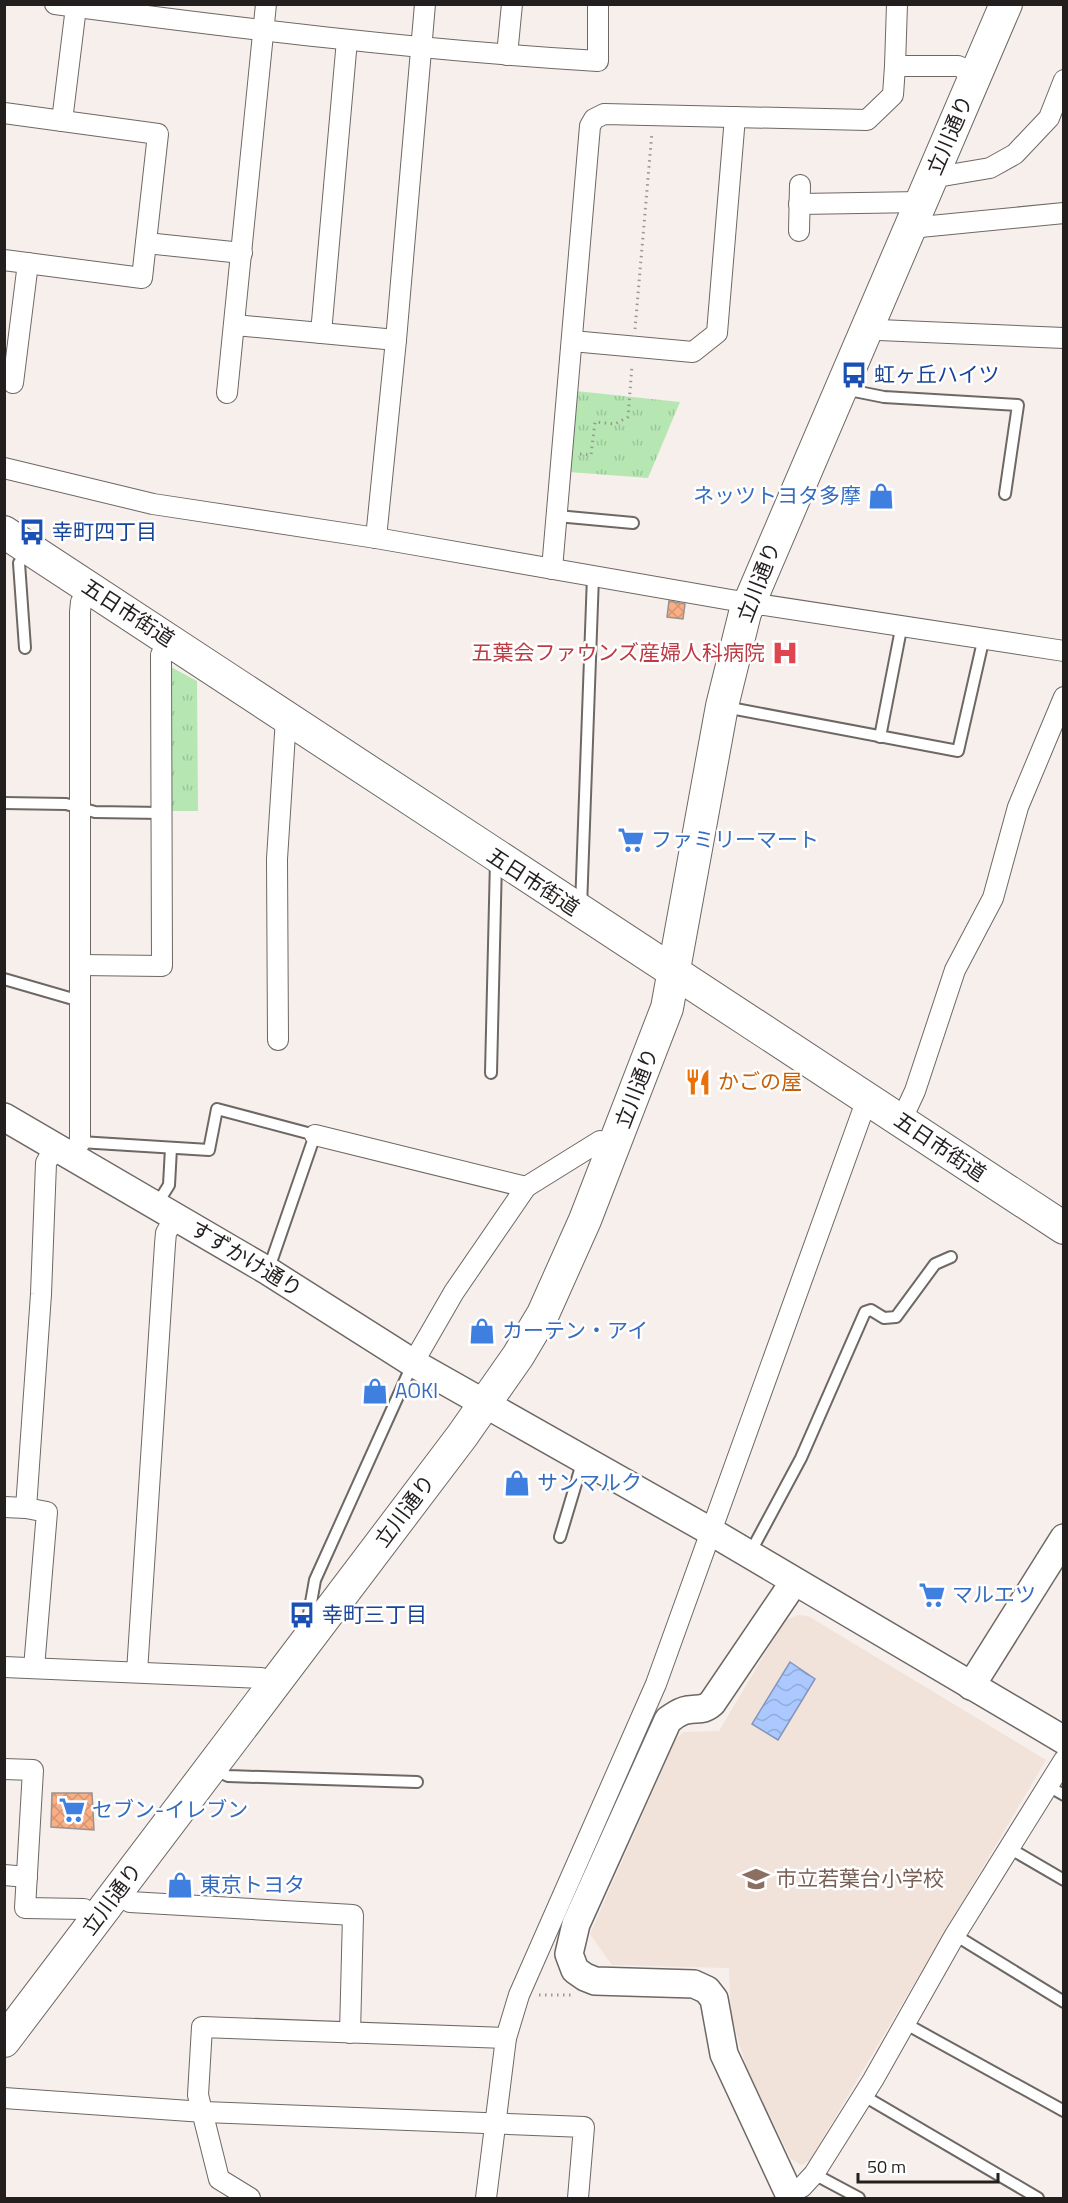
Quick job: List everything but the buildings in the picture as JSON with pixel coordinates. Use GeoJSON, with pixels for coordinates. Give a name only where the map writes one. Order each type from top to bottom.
{"type":"FeatureCollection","features":[{"type":"Feature","properties":{"kind":"main road","name":"立川通り"},"geometry":{"type":"LineString","coordinates":[[4,2041],[486,1402],[518,1356],[543,1314],[614,1146],[667,1008],[722,706],[749,603],[1006,4]]}},
{"type":"Feature","properties":{"kind":"main road","name":"五日市街道"},"geometry":{"type":"LineString","coordinates":[[17,540],[580,913],[1064,1228]]}},
{"type":"Feature","properties":{"kind":"street"},"geometry":{"type":"LineString","coordinates":[[55,4],[154,11],[263,32],[507,55],[598,61],[598,4]]}},
{"type":"Feature","properties":{"kind":"street"},"geometry":{"type":"LineString","coordinates":[[227,393],[266,4]]}},
{"type":"Feature","properties":{"kind":"street"},"geometry":{"type":"LineString","coordinates":[[376,538],[396,340],[425,4]]}},
{"type":"Feature","properties":{"kind":"street"},"geometry":{"type":"LineString","coordinates":[[507,55],[512,4]]}},
{"type":"Feature","properties":{"kind":"street"},"geometry":{"type":"LineString","coordinates":[[552,569],[590,126],[594,120],[604,114],[867,120],[893,95],[897,4]]}},
{"type":"Feature","properties":{"kind":"street"},"geometry":{"type":"LineString","coordinates":[[62,121],[76,7]]}},
{"type":"Feature","properties":{"kind":"street"},"geometry":{"type":"LineString","coordinates":[[321,333],[347,40]]}},
{"type":"Feature","properties":{"kind":"street"},"geometry":{"type":"LineString","coordinates":[[895,66],[958,66],[976,74]]}},
{"type":"Feature","properties":{"kind":"street"},"geometry":{"type":"LineString","coordinates":[[920,202],[1015,154],[1056,118],[1064,80]]}},
{"type":"Feature","properties":{"kind":"street"},"geometry":{"type":"LineString","coordinates":[[4,113],[158,134],[142,278],[4,260]]}},
{"type":"Feature","properties":{"kind":"street"},"geometry":{"type":"LineString","coordinates":[[572,341],[693,352],[717,333],[735,117]]}},
{"type":"Feature","properties":{"kind":"street"},"geometry":{"type":"LineString","coordinates":[[799,231],[800,194],[1064,213]]}},
{"type":"Feature","properties":{"kind":"street"},"geometry":{"type":"LineString","coordinates":[[146,243],[242,253]]}},
{"type":"Feature","properties":{"kind":"street"},"geometry":{"type":"LineString","coordinates":[[13,383],[28,263]]}},
{"type":"Feature","properties":{"kind":"street"},"geometry":{"type":"LineString","coordinates":[[235,325],[396,340]]}},
{"type":"Feature","properties":{"kind":"street"},"geometry":{"type":"LineString","coordinates":[[868,326],[879,330],[1064,339]]}},
{"type":"Feature","properties":{"kind":"street"},"geometry":{"type":"LineString","coordinates":[[4,468],[153,504],[376,538],[749,603],[902,624],[1064,651]]}},
{"type":"Feature","properties":{"kind":"street"},"geometry":{"type":"LineString","coordinates":[[26,1508],[41,1294],[46,1163],[69,1148],[80,1001],[80,612],[81,602],[89,589]]}},
{"type":"Feature","properties":{"kind":"street"},"geometry":{"type":"LineString","coordinates":[[80,965],[162,966],[161,655],[169,640]]}},
{"type":"Feature","properties":{"kind":"street"},"geometry":{"type":"LineString","coordinates":[[901,1121],[915,1091],[956,970],[993,898],[1018,807],[1064,697]]}},
{"type":"Feature","properties":{"kind":"street"},"geometry":{"type":"LineString","coordinates":[[278,1040],[277,859],[286,718]]}},
{"type":"Feature","properties":{"kind":"street"},"geometry":{"type":"LineString","coordinates":[[486,2199],[506,2038],[528,1976],[656,1684],[867,1099]]}},
{"type":"Feature","properties":{"kind":"street","name":"すずかけ通り"},"geometry":{"type":"LineString","coordinates":[[8,1125],[69,1148],[166,1212],[268,1271],[413,1362],[710,1531],[748,1556],[1064,1740]]}},
{"type":"Feature","properties":{"kind":"street"},"geometry":{"type":"LineString","coordinates":[[315,1135],[526,1187]]}},
{"type":"Feature","properties":{"kind":"street"},"geometry":{"type":"LineString","coordinates":[[413,1362],[454,1292],[526,1187],[589,1146],[600,1141],[614,1146]]}},
{"type":"Feature","properties":{"kind":"street"},"geometry":{"type":"LineString","coordinates":[[137,1672],[166,1212]]}},
{"type":"Feature","properties":{"kind":"street"},"geometry":{"type":"LineString","coordinates":[[4,1507],[47,1512],[34,1668]]}},
{"type":"Feature","properties":{"kind":"street"},"geometry":{"type":"LineString","coordinates":[[971,1686],[1064,1538]]}},
{"type":"Feature","properties":{"kind":"street"},"geometry":{"type":"LineString","coordinates":[[794,1582],[712,1703],[700,1710],[678,1713],[668,1720],[576,1924],[569,1954],[575,1970],[595,1981],[694,1984],[707,1990],[714,1999],[724,2054],[790,2196],[814,2174],[864,2096],[955,1935],[1010,1848],[1056,1790],[1064,1760]]}},
{"type":"Feature","properties":{"kind":"street"},"geometry":{"type":"LineString","coordinates":[[4,1667],[261,1678],[273,1687]]}},
{"type":"Feature","properties":{"kind":"street"},"geometry":{"type":"LineString","coordinates":[[4,1769],[33,1770],[25,1908],[84,1909],[96,1920]]}},
{"type":"Feature","properties":{"kind":"street"},"geometry":{"type":"LineString","coordinates":[[4,1875],[27,1877]]}},
{"type":"Feature","properties":{"kind":"street"},"geometry":{"type":"LineString","coordinates":[[116,1893],[130,1902],[353,1915],[350,2033]]}},
{"type":"Feature","properties":{"kind":"street"},"geometry":{"type":"LineString","coordinates":[[250,2199],[219,2180],[198,2095],[202,2027],[506,2038]]}},
{"type":"Feature","properties":{"kind":"street"},"geometry":{"type":"LineString","coordinates":[[4,2098],[204,2112],[584,2127],[579,2199]]}},
{"type":"Feature","properties":{"kind":"lane"},"geometry":{"type":"LineString","coordinates":[[841,389],[884,397],[1018,405],[1005,494]]}},
{"type":"Feature","properties":{"kind":"lane"},"geometry":{"type":"LineString","coordinates":[[557,516],[633,523]]}},
{"type":"Feature","properties":{"kind":"lane"},"geometry":{"type":"LineString","coordinates":[[17,540],[25,648]]}},
{"type":"Feature","properties":{"kind":"lane"},"geometry":{"type":"LineString","coordinates":[[580,913],[593,576]]}},
{"type":"Feature","properties":{"kind":"lane"},"geometry":{"type":"LineString","coordinates":[[880,737],[902,624]]}},
{"type":"Feature","properties":{"kind":"lane"},"geometry":{"type":"LineString","coordinates":[[722,706],[958,751],[984,637]]}},
{"type":"Feature","properties":{"kind":"lane"},"geometry":{"type":"LineString","coordinates":[[4,803],[66,804],[94,812],[162,813]]}},
{"type":"Feature","properties":{"kind":"lane"},"geometry":{"type":"LineString","coordinates":[[491,1073],[496,857]]}},
{"type":"Feature","properties":{"kind":"lane"},"geometry":{"type":"LineString","coordinates":[[4,979],[80,1001]]}},
{"type":"Feature","properties":{"kind":"lane"},"geometry":{"type":"LineString","coordinates":[[69,1148],[209,1150],[217,1109],[315,1135],[268,1271]]}},
{"type":"Feature","properties":{"kind":"lane"},"geometry":{"type":"LineString","coordinates":[[166,1212],[171,1148]]}},
{"type":"Feature","properties":{"kind":"lane"},"geometry":{"type":"LineString","coordinates":[[748,1556],[801,1458],[865,1312],[871,1310],[884,1318],[896,1317],[935,1264],[951,1257]]}},
{"type":"Feature","properties":{"kind":"lane"},"geometry":{"type":"LineString","coordinates":[[303,1646],[315,1580],[413,1362]]}},
{"type":"Feature","properties":{"kind":"lane"},"geometry":{"type":"LineString","coordinates":[[560,1537],[584,1458]]}},
{"type":"Feature","properties":{"kind":"lane"},"geometry":{"type":"LineString","coordinates":[[211,1768],[228,1776],[417,1782]]}},
{"type":"Feature","properties":{"kind":"lane"},"geometry":{"type":"LineString","coordinates":[[1010,1848],[1064,1880]]}},
{"type":"Feature","properties":{"kind":"lane"},"geometry":{"type":"LineString","coordinates":[[955,1935],[1064,2002]]}},
{"type":"Feature","properties":{"kind":"lane"},"geometry":{"type":"LineString","coordinates":[[906,2024],[1064,2111]]}},
{"type":"Feature","properties":{"kind":"lane"},"geometry":{"type":"LineString","coordinates":[[864,2096],[1038,2199]]}},
{"type":"Feature","properties":{"kind":"lane"},"geometry":{"type":"LineString","coordinates":[[814,2174],[859,2199]]}},
{"type":"Feature","properties":{"kind":"path"},"geometry":{"type":"LineString","coordinates":[[562,452],[591,455],[595,422],[615,424],[628,417],[654,116]]}},
{"type":"Feature","properties":{"kind":"path"},"geometry":{"type":"LineString","coordinates":[[528,1976],[538,1982],[533,1995],[571,1995],[573,1992]]}},
{"type":"Feature","properties":{"kind":"shaded area"},"geometry":{"type":"Polygon","coordinates":[[[798,1615],[808,1616],[1046,1760],[810,2160],[802,2165],[791,2159],[747,2069],[731,2015],[729,1968],[612,1965],[590,1934],[676,1739],[683,1732],[719,1731],[785,1620],[798,1615]]]}},
{"type":"Feature","properties":{"kind":"green space"},"geometry":{"type":"Polygon","coordinates":[[[576,391],[680,402],[648,478],[569,472],[576,391]]]}},
{"type":"Feature","properties":{"kind":"green space"},"geometry":{"type":"Polygon","coordinates":[[[171,667],[197,681],[198,811],[171,811],[171,667]]]}},
{"type":"Feature","properties":{"kind":"water"},"geometry":{"type":"Polygon","coordinates":[[[790,1662],[815,1679],[778,1740],[752,1724],[790,1662]]]}},
{"type":"Feature","properties":{"kind":"place","name":"虹ヶ丘ハイツ"},"geometry":{"type":"Point","coordinates":[854,375]}},
{"type":"Feature","properties":{"kind":"place","name":"ネッツトヨタ多摩"},"geometry":{"type":"Point","coordinates":[881,496]}},
{"type":"Feature","properties":{"kind":"place","name":"幸町四丁目"},"geometry":{"type":"Point","coordinates":[32,532]}},
{"type":"Feature","properties":{"kind":"place","name":"五葉会ファウンズ産婦人科病院"},"geometry":{"type":"Point","coordinates":[785,653]}},
{"type":"Feature","properties":{"kind":"place","name":"ファミリーマート"},"geometry":{"type":"Point","coordinates":[631,840]}},
{"type":"Feature","properties":{"kind":"place","name":"かごの屋"},"geometry":{"type":"Point","coordinates":[698,1082]}},
{"type":"Feature","properties":{"kind":"place","name":"カーテン・アイ"},"geometry":{"type":"Point","coordinates":[482,1331]}},
{"type":"Feature","properties":{"kind":"place","name":"AOKI"},"geometry":{"type":"Point","coordinates":[375,1391]}},
{"type":"Feature","properties":{"kind":"place","name":"サンマルク"},"geometry":{"type":"Point","coordinates":[517,1483]}},
{"type":"Feature","properties":{"kind":"place","name":"マルエツ"},"geometry":{"type":"Point","coordinates":[932,1595]}},
{"type":"Feature","properties":{"kind":"place","name":"幸町三丁目"},"geometry":{"type":"Point","coordinates":[302,1615]}},
{"type":"Feature","properties":{"kind":"place","name":"セブン-イレブン"},"geometry":{"type":"Point","coordinates":[72,1810]}},
{"type":"Feature","properties":{"kind":"place","name":"市立若葉台小学校"},"geometry":{"type":"Point","coordinates":[756,1879]}},
{"type":"Feature","properties":{"kind":"place","name":"東京トヨタ"},"geometry":{"type":"Point","coordinates":[180,1885]}}]}
